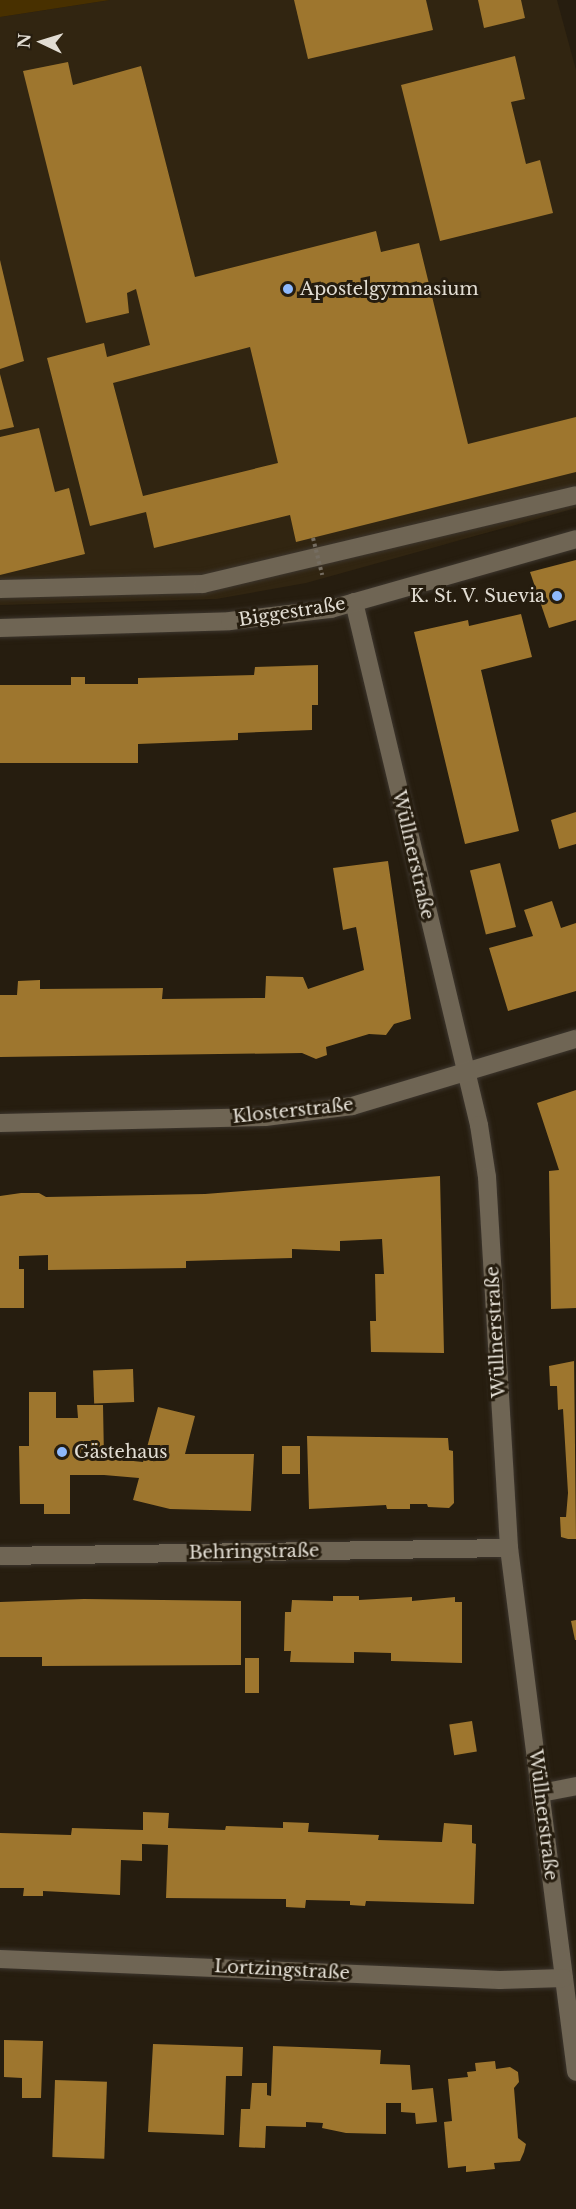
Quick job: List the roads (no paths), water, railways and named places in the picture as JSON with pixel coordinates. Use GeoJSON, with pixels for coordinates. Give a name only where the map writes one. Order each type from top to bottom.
{"type":"FeatureCollection","features":[{"type":"Feature","properties":{"kind":"street"},"geometry":{"type":"LineString","coordinates":[[0,589],[203,584],[576,495]]}},
{"type":"Feature","properties":{"kind":"street","name":"Biggestraße"},"geometry":{"type":"LineString","coordinates":[[0,628],[230,621],[354,602],[576,539]]}},
{"type":"Feature","properties":{"kind":"street","name":"Wüllnerstraße"},"geometry":{"type":"LineString","coordinates":[[354,602],[487,1177],[509,1548],[576,2072]]}},
{"type":"Feature","properties":{"kind":"street","name":"Klosterstraße"},"geometry":{"type":"LineString","coordinates":[[0,1123],[265,1117],[352,1106],[576,1039]]}},
{"type":"Feature","properties":{"kind":"street","name":"Behringstraße"},"geometry":{"type":"LineString","coordinates":[[0,1556],[509,1548]]}},
{"type":"Feature","properties":{"kind":"street"},"geometry":{"type":"LineString","coordinates":[[541,1793],[576,1786]]}},
{"type":"Feature","properties":{"kind":"street","name":"Lortzingstraße"},"geometry":{"type":"LineString","coordinates":[[0,1959],[500,1980],[564,1978]]}},
{"type":"Feature","properties":{"kind":"place","name":"Apostelgymnasium"},"geometry":{"type":"Point","coordinates":[288,289]}},
{"type":"Feature","properties":{"kind":"place","name":"K. St. V. Suevia"},"geometry":{"type":"Point","coordinates":[557,596]}},
{"type":"Feature","properties":{"kind":"place","name":"Gästehaus"},"geometry":{"type":"Point","coordinates":[62,1452]}}]}
